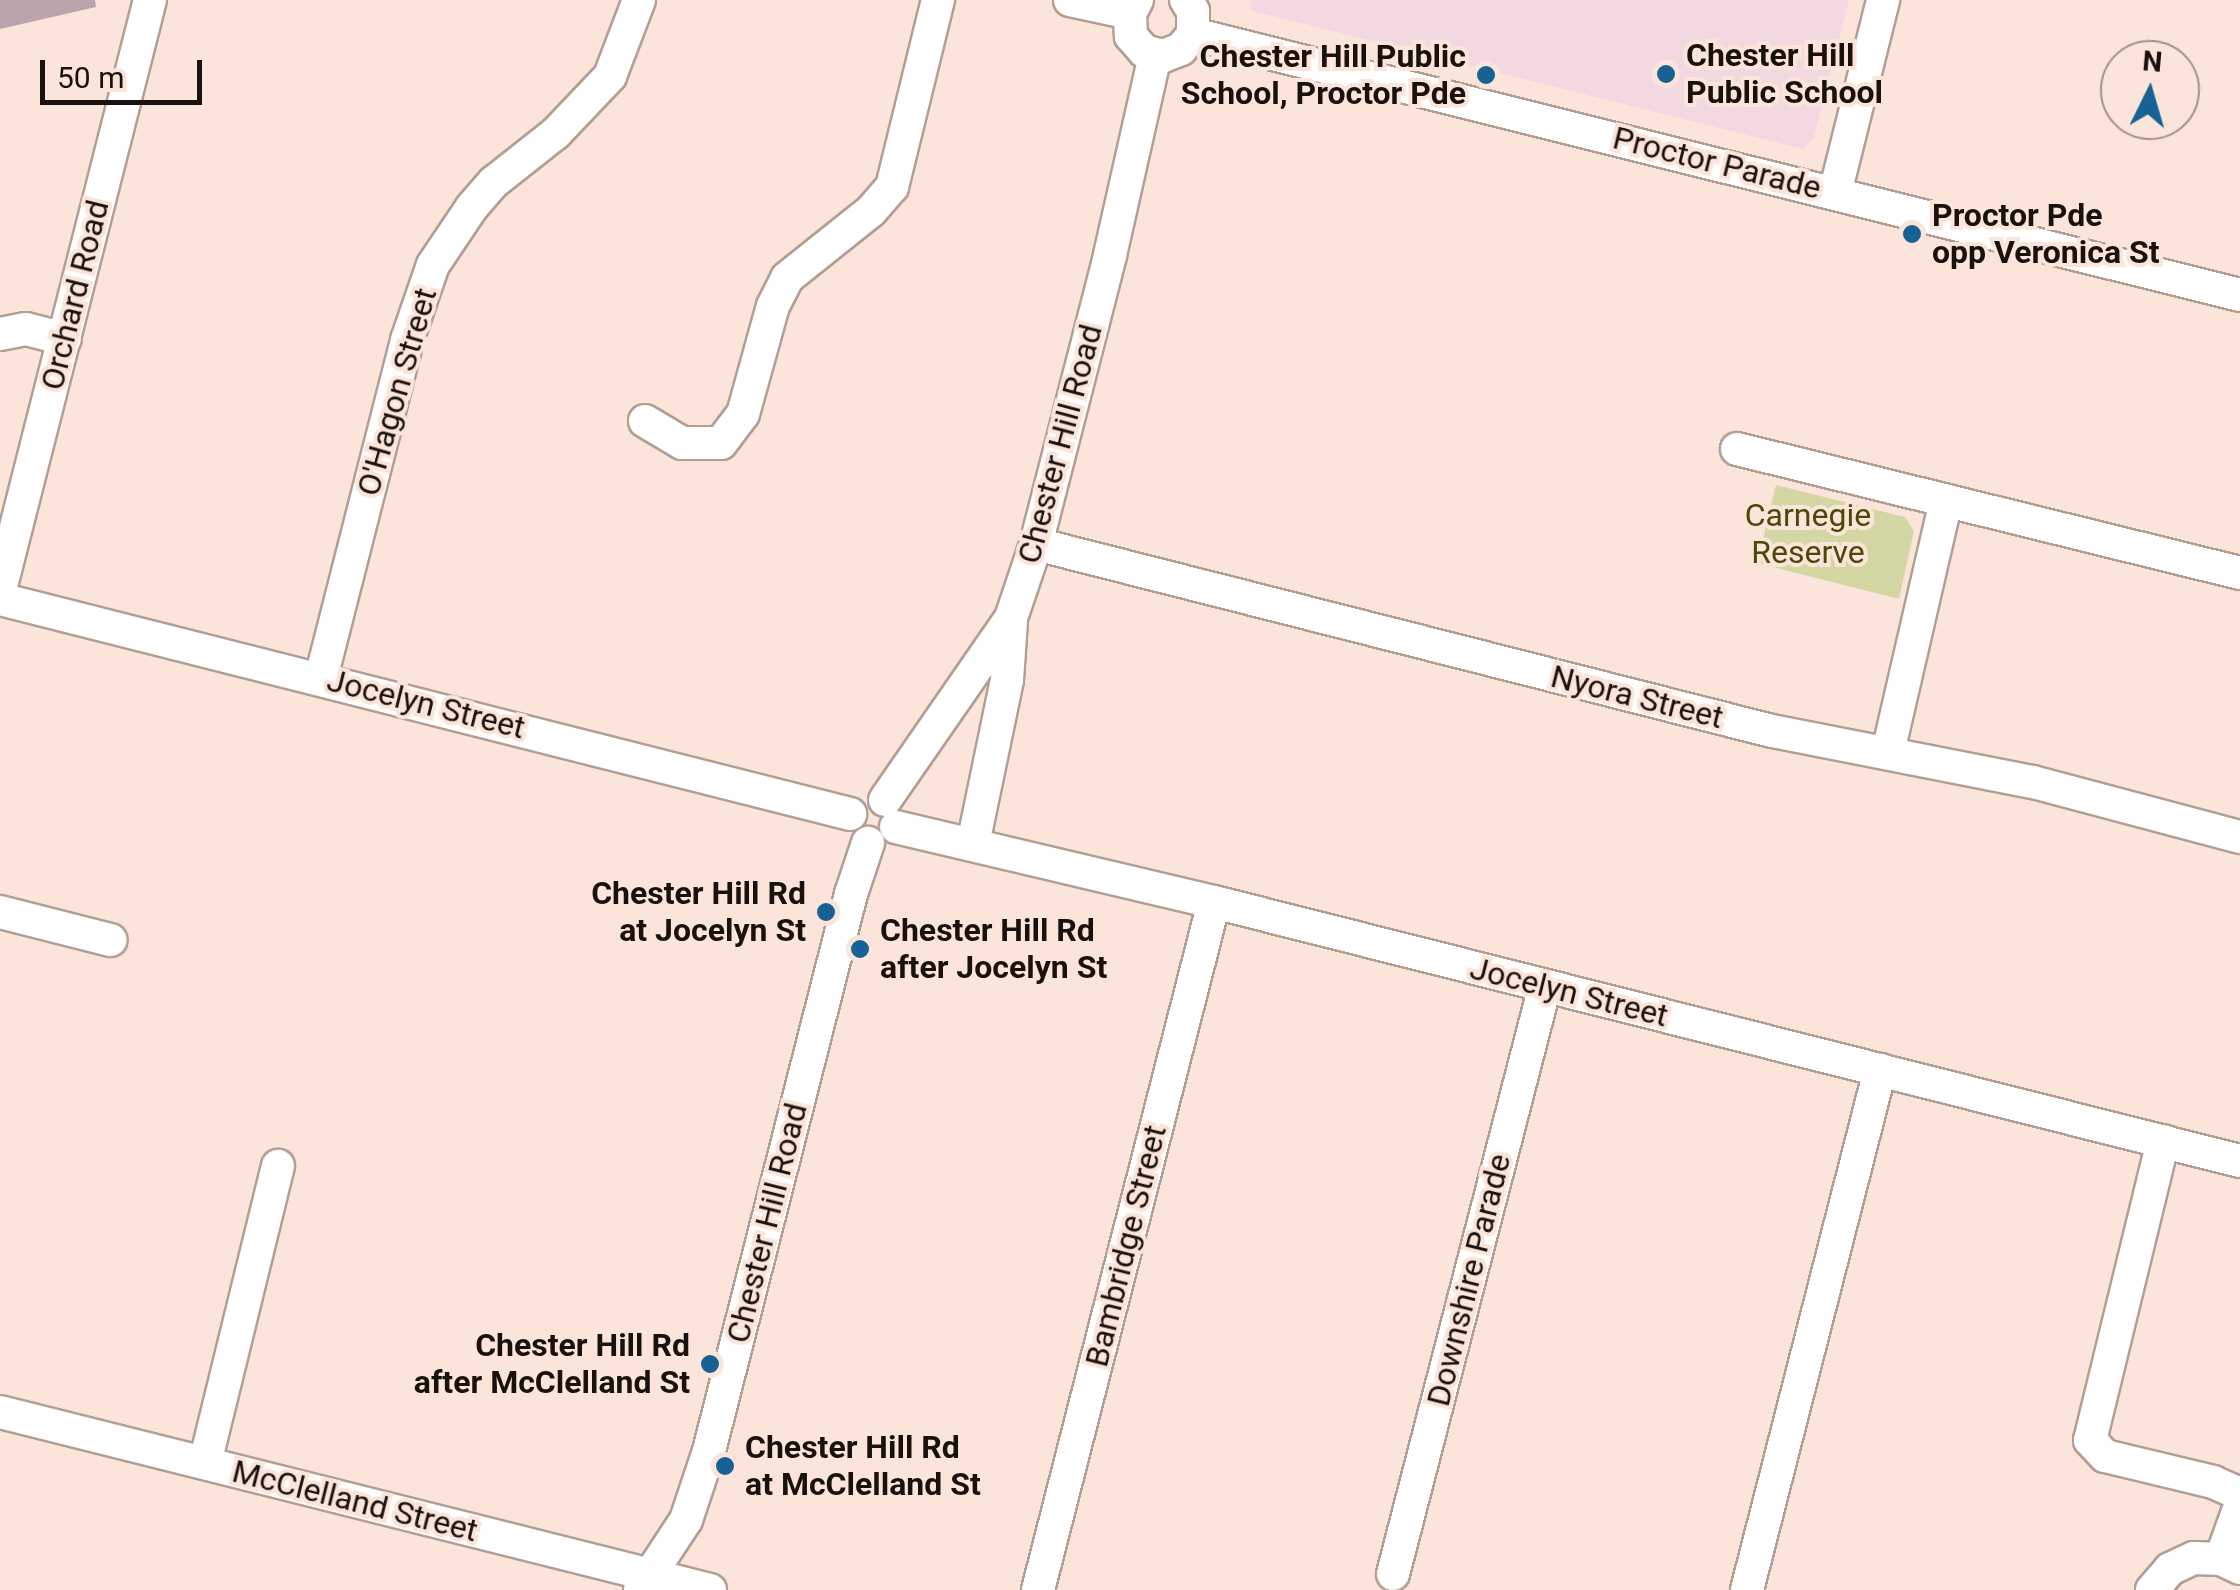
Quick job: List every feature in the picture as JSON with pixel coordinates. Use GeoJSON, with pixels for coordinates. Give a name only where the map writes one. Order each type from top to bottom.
{"type":"FeatureCollection","features":[{"type":"Feature","properties":{"kind":"street","name":"Orchard Road"},"geometry":{"type":"LineString","coordinates":[[0,590],[150,0]]}},
{"type":"Feature","properties":{"kind":"street","name":"O'Hagon Street"},"geometry":{"type":"LineString","coordinates":[[321,678],[402,358],[434,265],[472,207],[494,182],[556,133],[610,76],[639,0]]}},
{"type":"Feature","properties":{"kind":"street"},"geometry":{"type":"LineString","coordinates":[[645,421],[682,442],[722,443],[743,414],[773,306],[787,278],[871,211],[892,187],[938,0]]}},
{"type":"Feature","properties":{"kind":"street"},"geometry":{"type":"LineString","coordinates":[[1070,0],[1133,7],[1132,36],[1144,51],[1155,54],[1182,49],[1193,34],[1194,12],[1186,0]]}},
{"type":"Feature","properties":{"kind":"street"},"geometry":{"type":"LineString","coordinates":[[1835,192],[1884,0]]}},
{"type":"Feature","properties":{"kind":"street","name":"Proctor Parade"},"geometry":{"type":"LineString","coordinates":[[1193,34],[2240,295]]}},
{"type":"Feature","properties":{"kind":"street","name":"Chester Hill Road"},"geometry":{"type":"LineString","coordinates":[[646,1583],[686,1520],[709,1452],[883,823],[1011,618],[1036,544],[1110,254],[1155,54]]}},
{"type":"Feature","properties":{"kind":"street"},"geometry":{"type":"LineString","coordinates":[[0,334],[26,330],[64,339]]}},
{"type":"Feature","properties":{"kind":"street"},"geometry":{"type":"LineString","coordinates":[[1737,448],[2240,574]]}},
{"type":"Feature","properties":{"kind":"street"},"geometry":{"type":"LineString","coordinates":[[1888,752],[1946,501]]}},
{"type":"Feature","properties":{"kind":"street","name":"Nyora Street"},"geometry":{"type":"LineString","coordinates":[[1036,544],[1772,731],[2033,782],[2240,836]]}},
{"type":"Feature","properties":{"kind":"street","name":"Jocelyn Street"},"geometry":{"type":"LineString","coordinates":[[0,599],[850,814],[864,798],[883,823],[1214,902],[2240,1161]]}},
{"type":"Feature","properties":{"kind":"street"},"geometry":{"type":"LineString","coordinates":[[972,844],[1007,680],[1011,618]]}},
{"type":"Feature","properties":{"kind":"street","name":"Bambridge Street"},"geometry":{"type":"LineString","coordinates":[[1038,1590],[1214,902]]}},
{"type":"Feature","properties":{"kind":"street"},"geometry":{"type":"LineString","coordinates":[[0,912],[110,940]]}},
{"type":"Feature","properties":{"kind":"street","name":"Downshire Parade"},"geometry":{"type":"LineString","coordinates":[[1394,1574],[1545,986]]}},
{"type":"Feature","properties":{"kind":"street"},"geometry":{"type":"LineString","coordinates":[[1747,1590],[1880,1070]]}},
{"type":"Feature","properties":{"kind":"street"},"geometry":{"type":"LineString","coordinates":[[2163,1142],[2090,1440],[2105,1456],[2213,1482],[2240,1494]]}},
{"type":"Feature","properties":{"kind":"street"},"geometry":{"type":"LineString","coordinates":[[205,1463],[278,1166]]}},
{"type":"Feature","properties":{"kind":"street","name":"McClelland Street"},"geometry":{"type":"LineString","coordinates":[[0,1412],[205,1463],[646,1583],[710,1590]]}},
{"type":"Feature","properties":{"kind":"street"},"geometry":{"type":"LineString","coordinates":[[2152,1590],[2181,1562],[2230,1563],[2240,1506]]}},
{"type":"Feature","properties":{"kind":"shaded area","name":"Chester Hill Public School"},"geometry":{"type":"Polygon","coordinates":[[[1251,0],[1849,0],[1814,137],[1803,149],[1249,10],[1251,0]]]}},
{"type":"Feature","properties":{"kind":"green space","name":"Carnegie Reserve"},"geometry":{"type":"Polygon","coordinates":[[[1776,485],[1905,517],[1914,531],[1899,599],[1757,563],[1776,485]]]}},
{"type":"Feature","properties":{"kind":"building"},"geometry":{"type":"Polygon","coordinates":[[[0,0],[95,0],[96,7],[0,29],[0,0]]]}},
{"type":"Feature","properties":{"kind":"place","name":"Chester Hill Public School"},"geometry":{"type":"Point","coordinates":[1666,74]}},
{"type":"Feature","properties":{"kind":"place","name":"Chester Hill Public School, Proctor Pde"},"geometry":{"type":"Point","coordinates":[1486,75]}},
{"type":"Feature","properties":{"kind":"place","name":"Proctor Pde opp Veronica St"},"geometry":{"type":"Point","coordinates":[1912,234]}},
{"type":"Feature","properties":{"kind":"place","name":"Chester Hill Rd at Jocelyn St"},"geometry":{"type":"Point","coordinates":[826,912]}},
{"type":"Feature","properties":{"kind":"place","name":"Chester Hill Rd after Jocelyn St"},"geometry":{"type":"Point","coordinates":[860,949]}},
{"type":"Feature","properties":{"kind":"place","name":"Chester Hill Rd after McClelland St"},"geometry":{"type":"Point","coordinates":[710,1364]}},
{"type":"Feature","properties":{"kind":"place","name":"Chester Hill Rd at McClelland St"},"geometry":{"type":"Point","coordinates":[725,1466]}}]}
